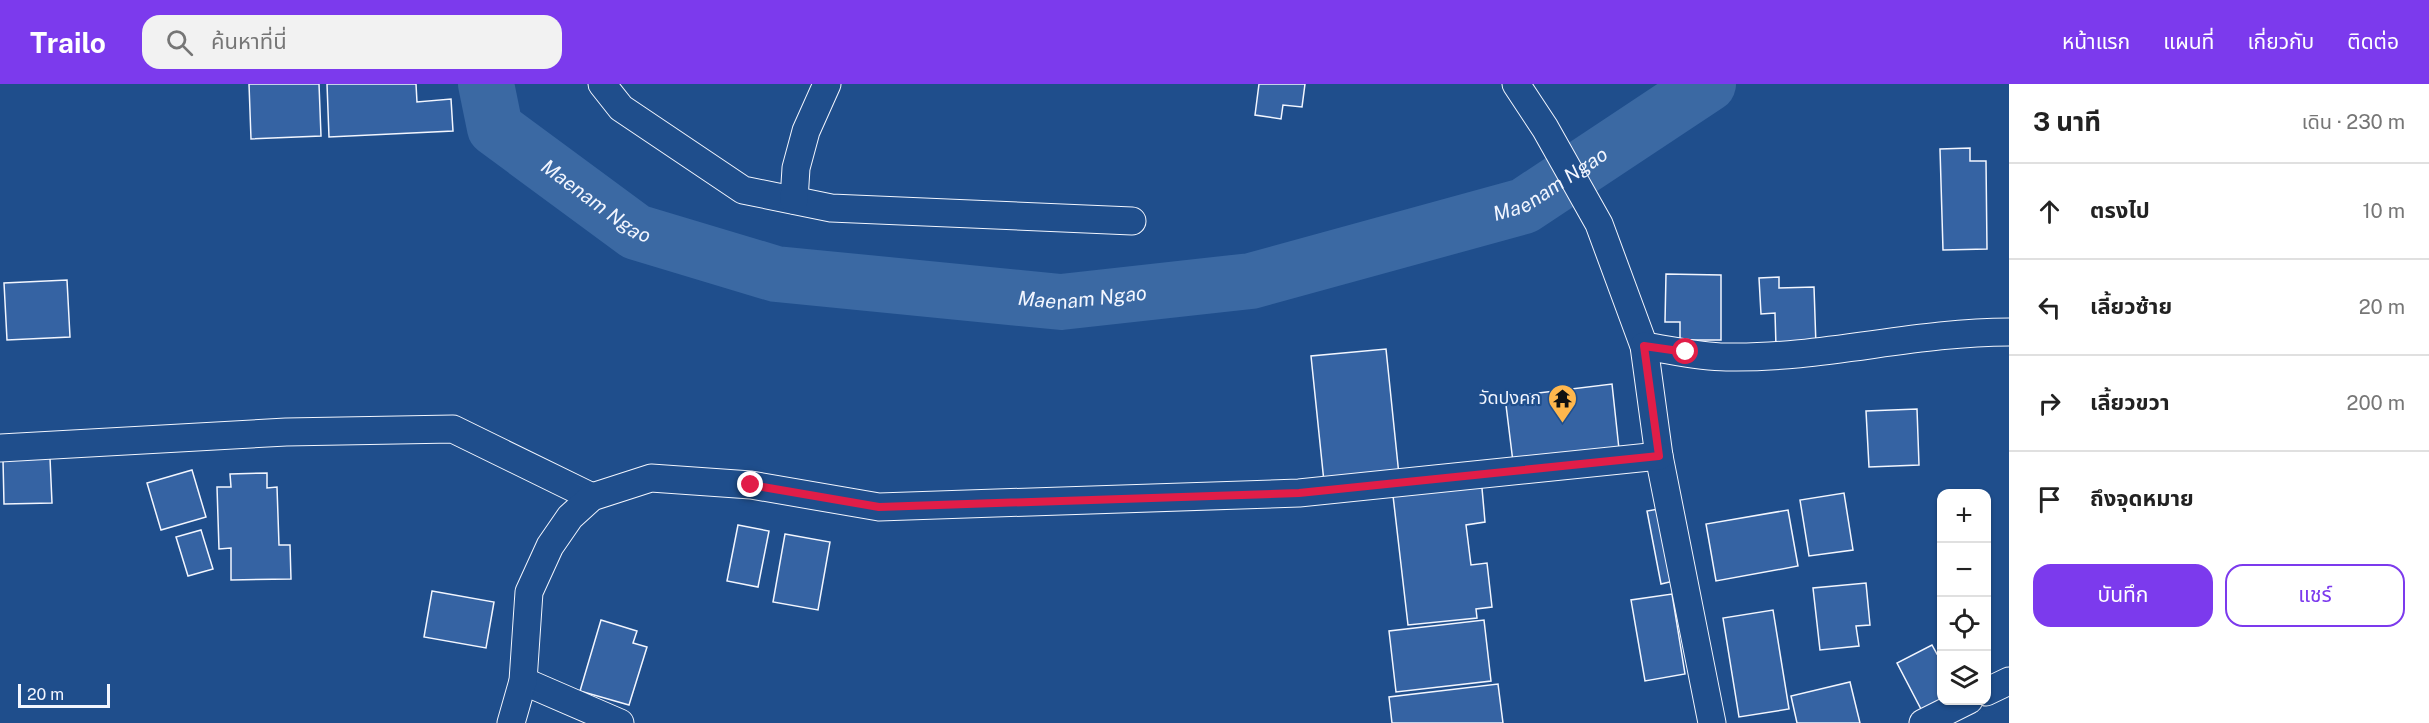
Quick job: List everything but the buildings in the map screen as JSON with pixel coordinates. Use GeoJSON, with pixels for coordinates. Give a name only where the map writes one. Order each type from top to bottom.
{"type":"FeatureCollection","features":[{"type":"Feature","properties":{"kind":"street"},"geometry":{"type":"LineString","coordinates":[[602,84],[621,108],[743,190],[831,208],[1132,221]]}},
{"type":"Feature","properties":{"kind":"street"},"geometry":{"type":"LineString","coordinates":[[794,200],[796,168],[806,131],[827,84]]}},
{"type":"Feature","properties":{"kind":"street"},"geometry":{"type":"LineString","coordinates":[[1516,84],[1545,128],[1599,224],[1644,346],[1659,456],[1712,723]]}},
{"type":"Feature","properties":{"kind":"street"},"geometry":{"type":"LineString","coordinates":[[1644,346],[1725,357],[1792,354],[1973,332],[2009,332]]}},
{"type":"Feature","properties":{"kind":"street"},"geometry":{"type":"LineString","coordinates":[[0,448],[286,432],[453,429],[592,497]]}},
{"type":"Feature","properties":{"kind":"street"},"geometry":{"type":"LineString","coordinates":[[511,723],[524,681],[529,592],[550,546],[570,517],[592,497],[651,478],[751,485],[879,507],[1299,493],[1659,456]]}},
{"type":"Feature","properties":{"kind":"street"},"geometry":{"type":"LineString","coordinates":[[524,681],[621,723]]}},
{"type":"Feature","properties":{"kind":"street"},"geometry":{"type":"LineString","coordinates":[[1991,690],[2009,681]]}},
{"type":"Feature","properties":{"kind":"street"},"geometry":{"type":"LineString","coordinates":[[1923,723],[1959,705]]}},
{"type":"Feature","properties":{"kind":"waterway","name":"Maenam Ngao"},"geometry":{"type":"LineString","coordinates":[[486,84],[495,128],[636,232],[776,274],[1061,302],[1251,281],[1524,206],[1708,84]]}},
{"type":"Feature","properties":{"kind":"place","name":"วัดปงคก"},"geometry":{"type":"Point","coordinates":[1562,424]}},
{"type":"Feature","properties":{"kind":"route"},"geometry":{"type":"LineString","coordinates":[[751,485],[879,507],[1299,493],[1659,456],[1644,346],[1686,352]]}}]}
